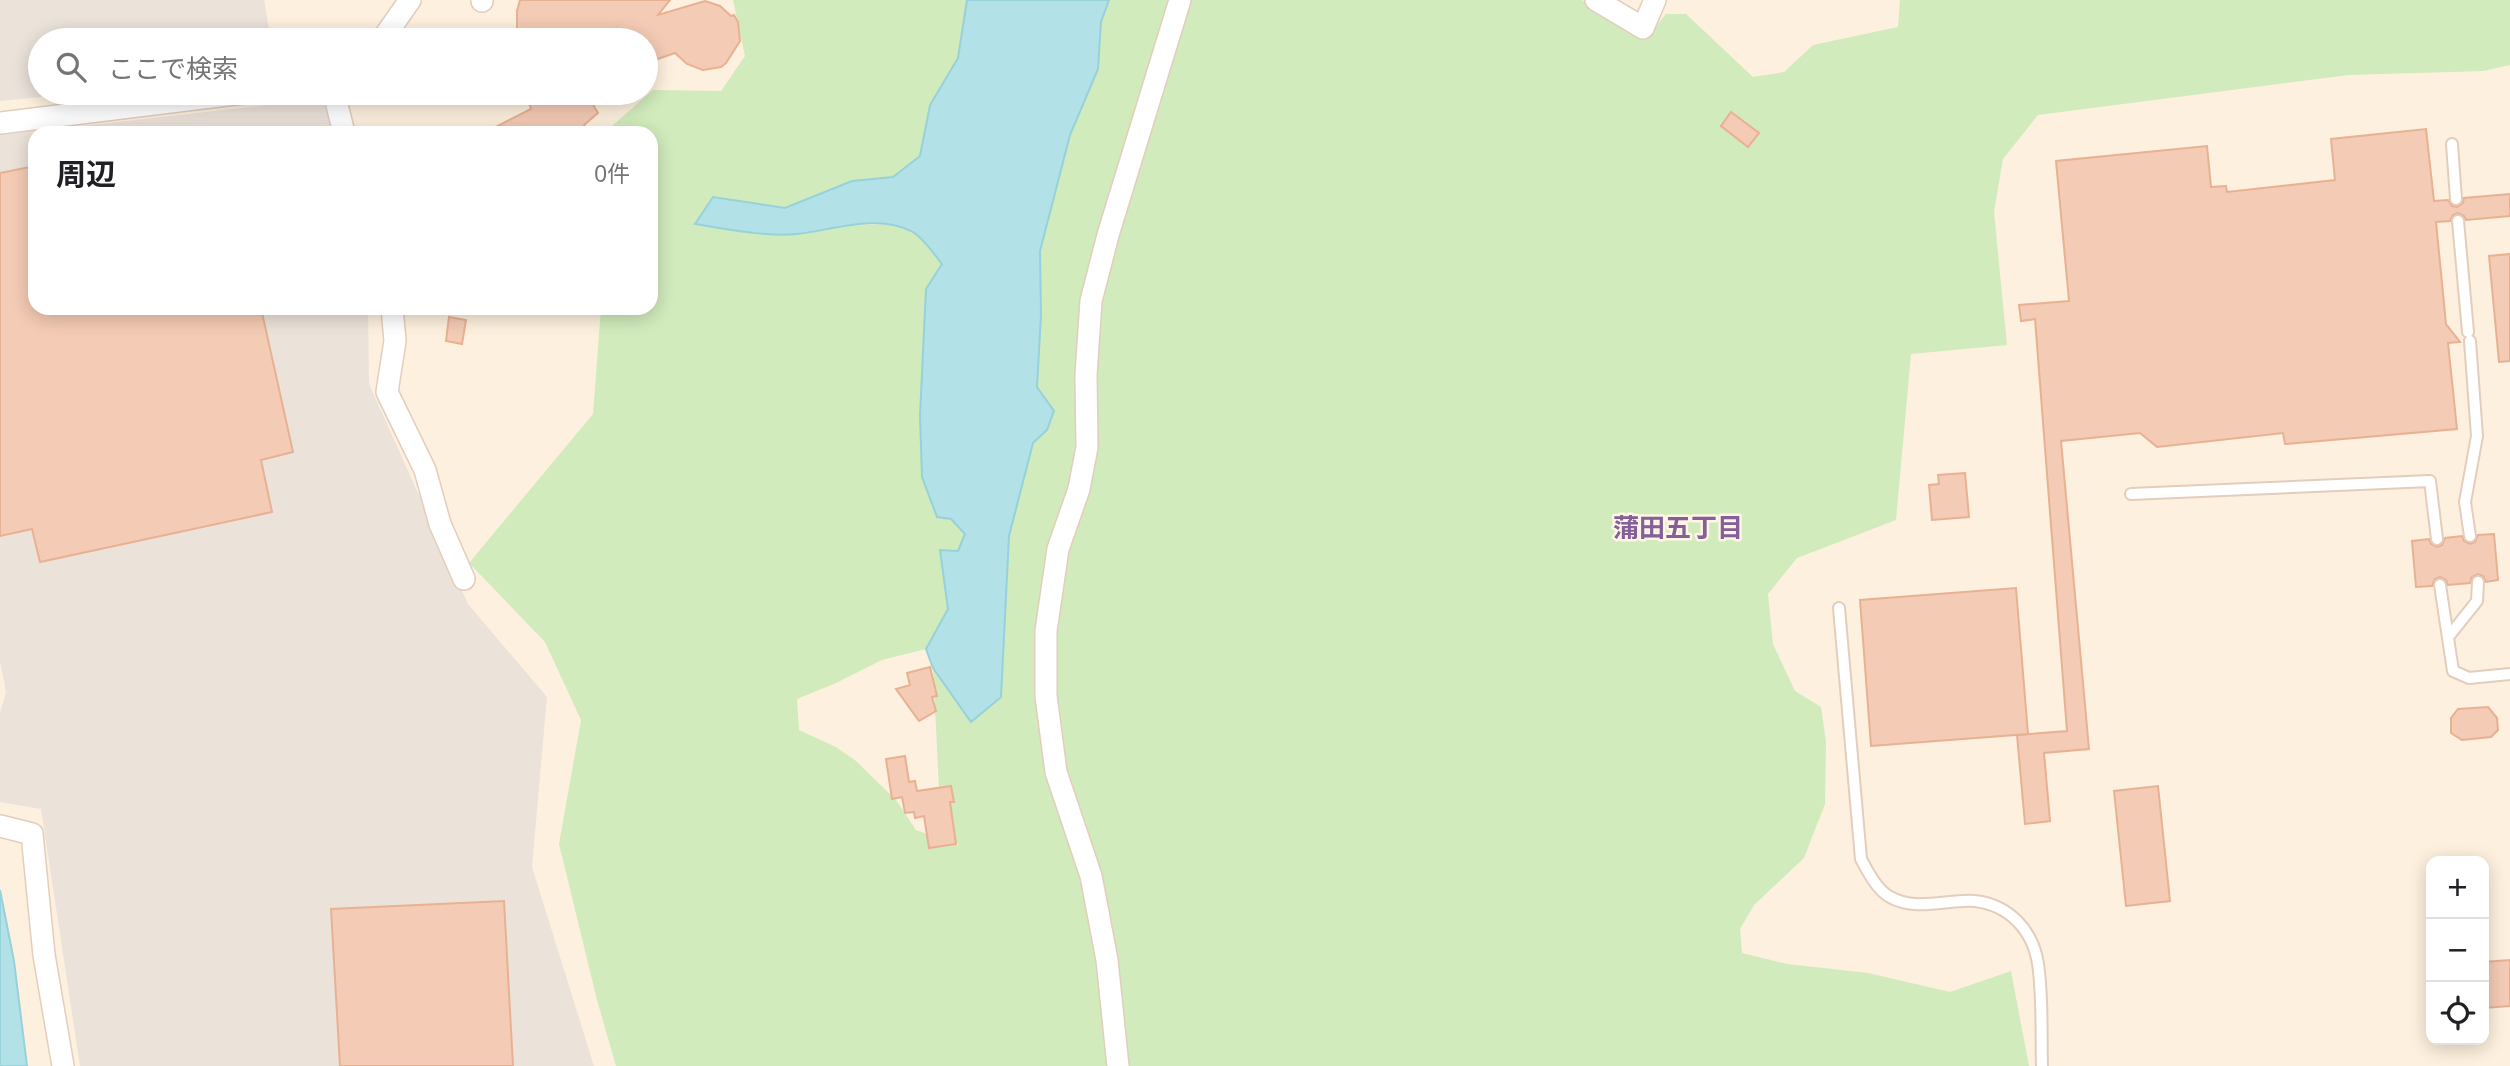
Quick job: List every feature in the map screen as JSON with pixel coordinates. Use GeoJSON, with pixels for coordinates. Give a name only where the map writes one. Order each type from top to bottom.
{"type":"FeatureCollection","features":[{"type":"Feature","properties":{"kind":"street"},"geometry":{"type":"LineString","coordinates":[[390,28],[410,0]]}},
{"type":"Feature","properties":{"kind":"street"},"geometry":{"type":"LineString","coordinates":[[1118,1066],[1107,960],[1091,876],[1056,772],[1046,696],[1046,631],[1058,549],[1079,489],[1087,447],[1086,375],[1091,301],[1108,235],[1180,0]]}},
{"type":"Feature","properties":{"kind":"street"},"geometry":{"type":"LineString","coordinates":[[1596,0],[1643,28],[1655,0]]}},
{"type":"Feature","properties":{"kind":"street"},"geometry":{"type":"LineString","coordinates":[[0,123],[146,105]]}},
{"type":"Feature","properties":{"kind":"street"},"geometry":{"type":"LineString","coordinates":[[337,105],[342,126]]}},
{"type":"Feature","properties":{"kind":"street"},"geometry":{"type":"LineString","coordinates":[[393,315],[395,341],[387,392],[425,470],[440,524],[464,579]]}},
{"type":"Feature","properties":{"kind":"street"},"geometry":{"type":"LineString","coordinates":[[0,826],[32,834],[44,955],[62,1066]]}},
{"type":"Feature","properties":{"kind":"lane"},"geometry":{"type":"LineString","coordinates":[[2452,144],[2456,199]]}},
{"type":"Feature","properties":{"kind":"lane"},"geometry":{"type":"LineString","coordinates":[[2458,220],[2477,436],[2465,502],[2470,536]]}},
{"type":"Feature","properties":{"kind":"lane"},"geometry":{"type":"LineString","coordinates":[[2131,494],[2430,481],[2437,538]]}},
{"type":"Feature","properties":{"kind":"lane"},"geometry":{"type":"LineString","coordinates":[[2449,636],[2477,601],[2478,582]]}},
{"type":"Feature","properties":{"kind":"lane"},"geometry":{"type":"LineString","coordinates":[[2440,585],[2453,671],[2469,678],[2510,674]]}},
{"type":"Feature","properties":{"kind":"lane"},"geometry":{"type":"LineString","coordinates":[[1839,608],[1861,859],[1873,879],[1889,897],[1913,905],[1974,901],[1995,905],[2018,919],[2030,936],[2038,963],[2042,1066]]}},
{"type":"Feature","properties":{"kind":"shaded area"},"geometry":{"type":"Polygon","coordinates":[[[0,0],[264,0],[269,28],[28,28],[28,98],[0,101],[0,0]]]}},
{"type":"Feature","properties":{"kind":"shaded area"},"geometry":{"type":"Polygon","coordinates":[[[268,105],[324,105],[332,126],[80,126],[268,105]]]}},
{"type":"Feature","properties":{"kind":"shaded area"},"geometry":{"type":"Polygon","coordinates":[[[28,132],[28,315],[368,315],[369,384],[468,604],[547,697],[532,867],[594,1066],[80,1066],[41,809],[0,802],[0,713],[6,692],[0,661],[0,135],[28,132]]]}},
{"type":"Feature","properties":{"kind":"green space"},"geometry":{"type":"Polygon","coordinates":[[[733,0],[967,0],[958,58],[930,105],[920,155],[893,177],[852,181],[785,208],[713,197],[695,223],[736,230],[795,234],[837,226],[893,224],[916,233],[942,264],[926,290],[920,416],[922,477],[937,516],[951,519],[965,534],[958,551],[940,550],[948,609],[926,649],[882,660],[797,699],[799,730],[836,747],[856,761],[896,800],[916,830],[959,846],[940,809],[933,668],[971,722],[1001,697],[1009,536],[1033,443],[1047,430],[1037,387],[1041,315],[1040,251],[1070,135],[1098,69],[1101,22],[1109,0],[1582,0],[1645,40],[1666,14],[1686,14],[1753,77],[1784,72],[1813,45],[1898,27],[1900,0],[2510,0],[2510,65],[2483,71],[2349,75],[2038,115],[2003,159],[1994,212],[2007,345],[1911,354],[1896,520],[1797,558],[1768,594],[1773,644],[1795,691],[1821,707],[1826,742],[1825,804],[1804,858],[1754,905],[1740,929],[1742,953],[1787,964],[1868,973],[1950,992],[2011,971],[2029,1066],[616,1066],[559,844],[581,720],[545,642],[469,563],[593,414],[600,315],[658,315],[658,126],[612,126],[636,105],[658,105],[658,90],[721,91],[745,56],[733,0]]]}},
{"type":"Feature","properties":{"kind":"water"},"geometry":{"type":"Polygon","coordinates":[[[967,0],[1109,0],[1101,22],[1098,69],[1070,135],[1040,251],[1041,315],[1037,387],[1054,411],[1047,430],[1033,443],[1009,536],[1001,697],[971,722],[933,668],[926,649],[948,609],[940,550],[958,551],[965,534],[951,519],[937,517],[922,477],[920,416],[926,289],[942,264],[913,232],[900,226],[856,224],[785,235],[695,224],[713,197],[785,208],[852,181],[893,177],[920,156],[930,105],[958,58],[967,0]]]}},
{"type":"Feature","properties":{"kind":"water"},"geometry":{"type":"Polygon","coordinates":[[[0,890],[14,961],[27,1066],[0,1066],[0,890]]]}},
{"type":"Feature","properties":{"kind":"building"},"geometry":{"type":"Polygon","coordinates":[[[520,0],[670,0],[658,15],[705,1],[720,6],[731,16],[734,15],[738,22],[740,41],[721,67],[703,70],[687,64],[675,53],[658,59],[658,28],[517,28],[520,0]]]}},
{"type":"Feature","properties":{"kind":"building"},"geometry":{"type":"Polygon","coordinates":[[[530,105],[593,105],[598,113],[585,126],[498,126],[531,109],[530,105]]]}},
{"type":"Feature","properties":{"kind":"building"},"geometry":{"type":"Polygon","coordinates":[[[1731,112],[1759,133],[1748,147],[1721,126],[1731,112]]]}},
{"type":"Feature","properties":{"kind":"building"},"geometry":{"type":"Polygon","coordinates":[[[2426,129],[2434,201],[2448,200],[2452,206],[2457,207],[2463,203],[2464,198],[2510,194],[2510,216],[2466,220],[2458,213],[2453,215],[2450,221],[2436,222],[2446,324],[2460,342],[2448,343],[2457,429],[2285,444],[2283,433],[2157,447],[2140,433],[2061,441],[2089,749],[2044,753],[2050,821],[2025,824],[2017,735],[2067,731],[2035,319],[2021,321],[2019,305],[2069,301],[2056,161],[2207,146],[2211,187],[2226,186],[2227,192],[2335,180],[2331,139],[2426,129]]]}},
{"type":"Feature","properties":{"kind":"building"},"geometry":{"type":"Polygon","coordinates":[[[28,167],[28,315],[263,315],[293,452],[261,460],[272,512],[40,562],[32,529],[0,536],[0,173],[28,167]]]}},
{"type":"Feature","properties":{"kind":"building"},"geometry":{"type":"Polygon","coordinates":[[[2510,254],[2510,361],[2499,362],[2489,256],[2510,254]]]}},
{"type":"Feature","properties":{"kind":"building"},"geometry":{"type":"Polygon","coordinates":[[[449,317],[466,320],[462,344],[446,341],[449,317]]]}},
{"type":"Feature","properties":{"kind":"building"},"geometry":{"type":"Polygon","coordinates":[[[1965,473],[1969,517],[1932,520],[1929,485],[1939,484],[1938,475],[1965,473]]]}},
{"type":"Feature","properties":{"kind":"building"},"geometry":{"type":"Polygon","coordinates":[[[2494,534],[2498,580],[2486,582],[2483,576],[2478,574],[2472,577],[2470,583],[2448,585],[2446,580],[2440,577],[2435,579],[2432,586],[2416,587],[2412,541],[2429,539],[2431,544],[2437,547],[2442,545],[2445,538],[2462,536],[2464,541],[2470,544],[2475,542],[2478,535],[2494,534]]]}},
{"type":"Feature","properties":{"kind":"building"},"geometry":{"type":"Polygon","coordinates":[[[2016,588],[2028,734],[1871,746],[1860,600],[2016,588]]]}},
{"type":"Feature","properties":{"kind":"building"},"geometry":{"type":"Polygon","coordinates":[[[930,667],[937,696],[932,697],[936,711],[919,721],[896,689],[910,685],[907,673],[930,667]]]}},
{"type":"Feature","properties":{"kind":"building"},"geometry":{"type":"Polygon","coordinates":[[[2488,707],[2497,718],[2498,730],[2491,737],[2462,740],[2451,733],[2451,718],[2458,709],[2488,707]]]}},
{"type":"Feature","properties":{"kind":"building"},"geometry":{"type":"Polygon","coordinates":[[[905,756],[909,782],[915,781],[917,791],[951,786],[954,802],[950,802],[956,844],[929,848],[924,816],[915,818],[914,812],[905,813],[902,797],[892,799],[886,759],[905,756]]]}},
{"type":"Feature","properties":{"kind":"building"},"geometry":{"type":"Polygon","coordinates":[[[2158,786],[2170,901],[2126,906],[2114,791],[2158,786]]]}},
{"type":"Feature","properties":{"kind":"building"},"geometry":{"type":"Polygon","coordinates":[[[504,901],[513,1066],[340,1066],[331,909],[504,901]]]}},
{"type":"Feature","properties":{"kind":"building"},"geometry":{"type":"Polygon","coordinates":[[[2510,960],[2510,1006],[2489,1008],[2489,962],[2510,960]]]}},
{"type":"Feature","properties":{"kind":"district","name":"蒲田五丁目"},"geometry":{"type":"Point","coordinates":[1678,528]}}]}
